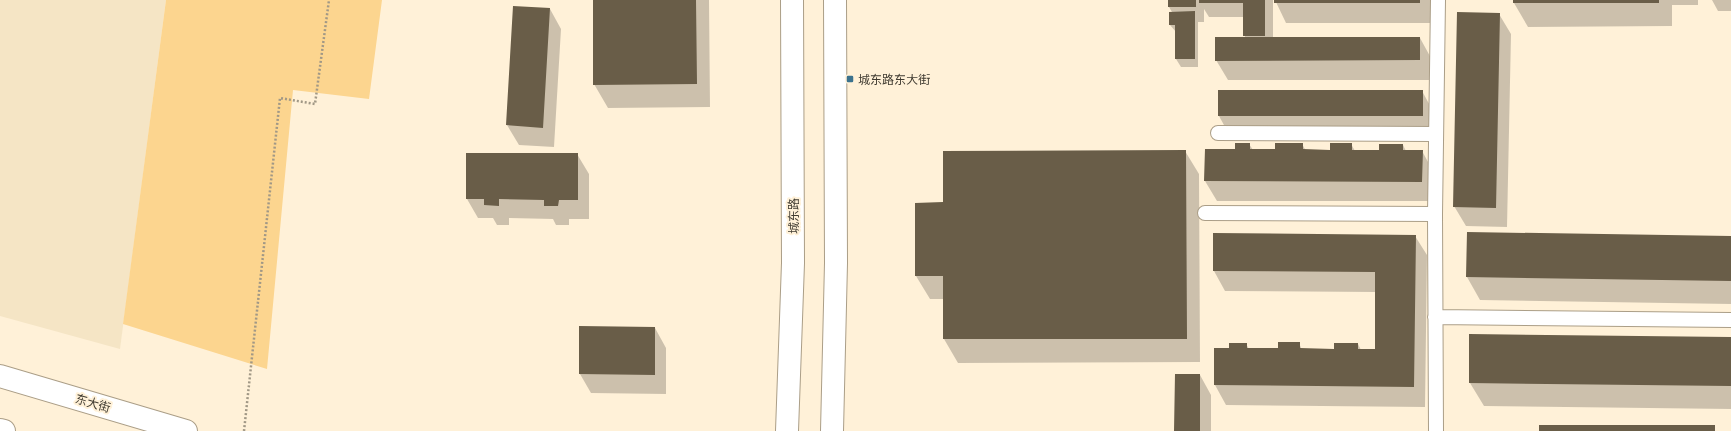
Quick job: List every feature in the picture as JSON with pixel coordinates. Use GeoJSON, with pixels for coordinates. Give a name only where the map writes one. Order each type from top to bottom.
{"type":"FeatureCollection","features":[{"type":"Feature","properties":{"kind":"main road","name":"城东路"},"geometry":{"type":"LineString","coordinates":[[787,431],[793,262],[792,0]]}},
{"type":"Feature","properties":{"kind":"main road"},"geometry":{"type":"LineString","coordinates":[[832,431],[836,263],[835,0]]}},
{"type":"Feature","properties":{"kind":"main road","name":"东大街"},"geometry":{"type":"LineString","coordinates":[[0,376],[186,431]]}},
{"type":"Feature","properties":{"kind":"main road"},"geometry":{"type":"LineString","coordinates":[[0,430],[4,431]]}},
{"type":"Feature","properties":{"kind":"lane"},"geometry":{"type":"LineString","coordinates":[[1436,431],[1435,214],[1438,0]]}},
{"type":"Feature","properties":{"kind":"lane"},"geometry":{"type":"LineString","coordinates":[[1218,133],[1436,134]]}},
{"type":"Feature","properties":{"kind":"lane"},"geometry":{"type":"LineString","coordinates":[[1205,213],[1435,214]]}},
{"type":"Feature","properties":{"kind":"lane"},"geometry":{"type":"LineString","coordinates":[[1435,317],[1731,320]]}},
{"type":"Feature","properties":{"kind":"path"},"geometry":{"type":"LineString","coordinates":[[244,431],[280,98],[315,104],[329,0]]}},
{"type":"Feature","properties":{"kind":"shaded area"},"geometry":{"type":"Polygon","coordinates":[[[0,0],[166,0],[120,349],[0,316],[0,0]]]}},
{"type":"Feature","properties":{"kind":"shaded area"},"geometry":{"type":"Polygon","coordinates":[[[166,0],[382,0],[369,99],[293,90],[267,369],[123,324],[166,0]]]}},
{"type":"Feature","properties":{"kind":"building"},"geometry":{"type":"Polygon","coordinates":[[[593,0],[696,0],[697,84],[593,85],[593,0]]]}},
{"type":"Feature","properties":{"kind":"building"},"geometry":{"type":"Polygon","coordinates":[[[1168,0],[1196,0],[1196,7],[1168,7],[1168,0]]]}},
{"type":"Feature","properties":{"kind":"building"},"geometry":{"type":"Polygon","coordinates":[[[1199,0],[1265,0],[1265,36],[1243,36],[1243,3],[1199,3],[1199,0]]]}},
{"type":"Feature","properties":{"kind":"building"},"geometry":{"type":"Polygon","coordinates":[[[1274,0],[1420,0],[1420,3],[1274,3],[1274,0]]]}},
{"type":"Feature","properties":{"kind":"building"},"geometry":{"type":"Polygon","coordinates":[[[1513,0],[1659,0],[1659,3],[1513,3],[1513,0]]]}},
{"type":"Feature","properties":{"kind":"building"},"geometry":{"type":"Polygon","coordinates":[[[513,6],[550,8],[543,128],[506,125],[513,6]]]}},
{"type":"Feature","properties":{"kind":"building"},"geometry":{"type":"Polygon","coordinates":[[[1195,11],[1195,59],[1175,59],[1175,25],[1169,25],[1169,12],[1195,11]]]}},
{"type":"Feature","properties":{"kind":"building"},"geometry":{"type":"Polygon","coordinates":[[[1457,12],[1500,13],[1496,208],[1453,207],[1457,12]]]}},
{"type":"Feature","properties":{"kind":"building"},"geometry":{"type":"Polygon","coordinates":[[[1215,37],[1420,37],[1420,60],[1215,61],[1215,37]]]}},
{"type":"Feature","properties":{"kind":"building"},"geometry":{"type":"Polygon","coordinates":[[[1218,90],[1423,90],[1423,116],[1218,116],[1218,90]]]}},
{"type":"Feature","properties":{"kind":"building"},"geometry":{"type":"Polygon","coordinates":[[[1235,143],[1250,143],[1250,149],[1275,149],[1275,143],[1303,143],[1303,149],[1330,150],[1330,143],[1352,143],[1352,150],[1379,150],[1379,144],[1403,144],[1403,150],[1423,150],[1422,182],[1204,181],[1205,149],[1235,149],[1235,143]]]}},
{"type":"Feature","properties":{"kind":"building"},"geometry":{"type":"Polygon","coordinates":[[[1186,150],[1187,339],[943,339],[943,276],[915,276],[915,203],[943,202],[943,151],[1186,150]]]}},
{"type":"Feature","properties":{"kind":"building"},"geometry":{"type":"Polygon","coordinates":[[[466,153],[578,153],[578,200],[559,200],[558,206],[544,206],[544,200],[499,199],[499,206],[484,205],[484,199],[466,199],[466,153]]]}},
{"type":"Feature","properties":{"kind":"building"},"geometry":{"type":"Polygon","coordinates":[[[1467,232],[1731,236],[1731,281],[1466,277],[1467,232]]]}},
{"type":"Feature","properties":{"kind":"building"},"geometry":{"type":"Polygon","coordinates":[[[1213,233],[1416,235],[1414,387],[1214,385],[1214,348],[1229,348],[1229,343],[1247,343],[1247,348],[1278,348],[1278,342],[1300,342],[1300,348],[1334,349],[1334,343],[1358,343],[1358,349],[1375,349],[1375,272],[1213,271],[1213,233]]]}},
{"type":"Feature","properties":{"kind":"building"},"geometry":{"type":"Polygon","coordinates":[[[579,326],[655,327],[655,375],[579,374],[579,326]]]}},
{"type":"Feature","properties":{"kind":"building"},"geometry":{"type":"Polygon","coordinates":[[[1469,334],[1731,337],[1731,386],[1469,383],[1469,334]]]}},
{"type":"Feature","properties":{"kind":"building"},"geometry":{"type":"Polygon","coordinates":[[[1175,374],[1200,374],[1200,431],[1174,431],[1175,374]]]}},
{"type":"Feature","properties":{"kind":"building"},"geometry":{"type":"Polygon","coordinates":[[[1539,425],[1715,425],[1715,431],[1539,431],[1539,425]]]}},
{"type":"Feature","properties":{"kind":"place","name":"城东路东大街"},"geometry":{"type":"Point","coordinates":[850,79]}}]}
